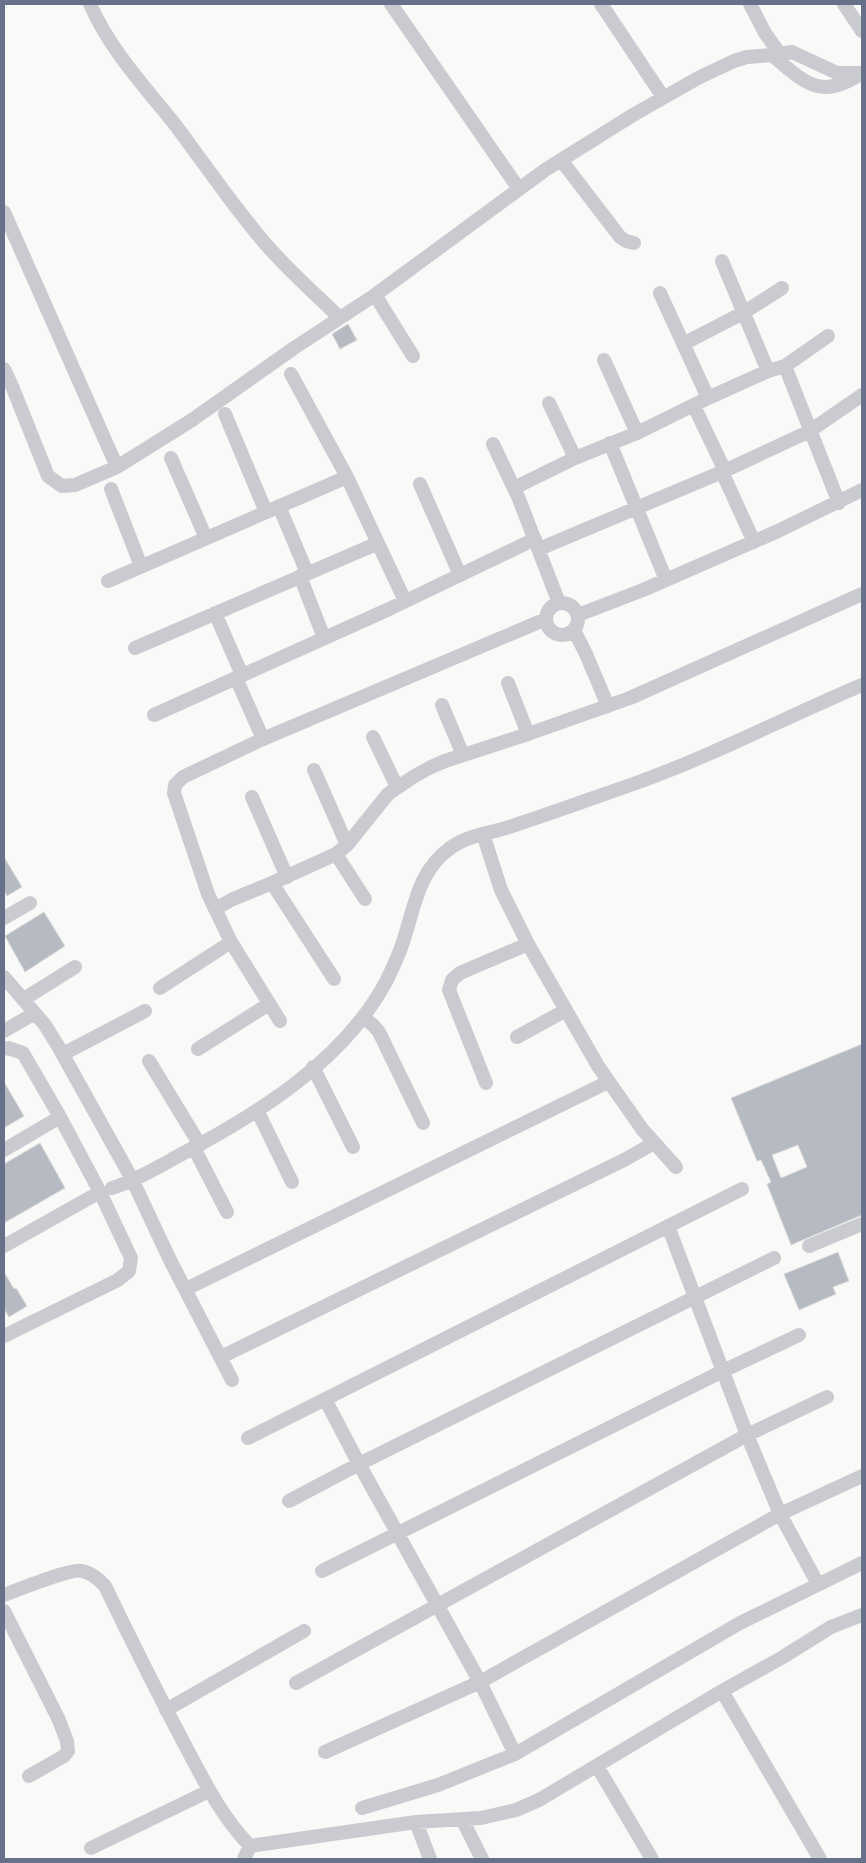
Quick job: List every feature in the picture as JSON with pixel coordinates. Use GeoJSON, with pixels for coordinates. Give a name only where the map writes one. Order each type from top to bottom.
{"type":"FeatureCollection","features":[{"type":"Feature","properties":{"kind":"street"},"geometry":{"type":"LineString","coordinates":[[90,4],[96,18],[116,50],[201,158],[250,226],[286,266],[340,318]]}},
{"type":"Feature","properties":{"kind":"street"},"geometry":{"type":"LineString","coordinates":[[391,4],[519,189]]}},
{"type":"Feature","properties":{"kind":"street"},"geometry":{"type":"LineString","coordinates":[[602,4],[663,97]]}},
{"type":"Feature","properties":{"kind":"street"},"geometry":{"type":"LineString","coordinates":[[750,4],[776,55],[799,78],[817,87],[833,88],[847,84],[862,73]]}},
{"type":"Feature","properties":{"kind":"street"},"geometry":{"type":"LineString","coordinates":[[844,4],[862,31]]}},
{"type":"Feature","properties":{"kind":"street"},"geometry":{"type":"LineString","coordinates":[[4,369],[48,476],[62,486],[75,485],[117,467],[192,420],[294,348],[375,295],[545,170],[663,97],[734,61],[747,57],[792,52],[837,73],[862,73]]}},
{"type":"Feature","properties":{"kind":"street"},"geometry":{"type":"LineString","coordinates":[[561,160],[620,238],[634,243]]}},
{"type":"Feature","properties":{"kind":"street"},"geometry":{"type":"LineString","coordinates":[[4,212],[117,467]]}},
{"type":"Feature","properties":{"kind":"street"},"geometry":{"type":"LineString","coordinates":[[722,261],[768,371]]}},
{"type":"Feature","properties":{"kind":"street"},"geometry":{"type":"LineString","coordinates":[[683,344],[744,313],[782,288]]}},
{"type":"Feature","properties":{"kind":"street"},"geometry":{"type":"LineString","coordinates":[[660,293],[708,398]]}},
{"type":"Feature","properties":{"kind":"street"},"geometry":{"type":"LineString","coordinates":[[375,295],[412,356]]}},
{"type":"Feature","properties":{"kind":"street"},"geometry":{"type":"LineString","coordinates":[[514,488],[575,458],[637,433],[708,398],[768,371],[785,366],[828,336]]}},
{"type":"Feature","properties":{"kind":"street"},"geometry":{"type":"LineString","coordinates":[[604,360],[637,433]]}},
{"type":"Feature","properties":{"kind":"street"},"geometry":{"type":"LineString","coordinates":[[785,366],[839,503]]}},
{"type":"Feature","properties":{"kind":"street"},"geometry":{"type":"LineString","coordinates":[[291,374],[347,477],[376,544],[405,601]]}},
{"type":"Feature","properties":{"kind":"street"},"geometry":{"type":"LineString","coordinates":[[154,715],[460,575],[537,544],[637,508],[723,471],[810,431],[862,395]]}},
{"type":"Feature","properties":{"kind":"street"},"geometry":{"type":"LineString","coordinates":[[550,403],[575,458]]}},
{"type":"Feature","properties":{"kind":"street"},"geometry":{"type":"LineString","coordinates":[[694,406],[754,542]]}},
{"type":"Feature","properties":{"kind":"street"},"geometry":{"type":"LineString","coordinates":[[225,414],[304,575],[324,638]]}},
{"type":"Feature","properties":{"kind":"street"},"geometry":{"type":"LineString","coordinates":[[610,443],[666,580]]}},
{"type":"Feature","properties":{"kind":"street"},"geometry":{"type":"LineString","coordinates":[[493,444],[514,488],[559,603]]}},
{"type":"Feature","properties":{"kind":"street"},"geometry":{"type":"LineString","coordinates":[[171,458],[206,538]]}},
{"type":"Feature","properties":{"kind":"street"},"geometry":{"type":"LineString","coordinates":[[108,581],[347,477]]}},
{"type":"Feature","properties":{"kind":"street"},"geometry":{"type":"LineString","coordinates":[[420,484],[460,575]]}},
{"type":"Feature","properties":{"kind":"street"},"geometry":{"type":"LineString","coordinates":[[110,489],[141,566]]}},
{"type":"Feature","properties":{"kind":"street"},"geometry":{"type":"LineString","coordinates":[[578,615],[754,542],[839,503],[862,490]]}},
{"type":"Feature","properties":{"kind":"street"},"geometry":{"type":"LineString","coordinates":[[134,648],[376,544]]}},
{"type":"Feature","properties":{"kind":"street"},"geometry":{"type":"LineString","coordinates":[[215,908],[232,899],[287,877],[342,850],[380,803],[397,787],[431,767],[630,698],[862,594]]}},
{"type":"Feature","properties":{"kind":"street"},"geometry":{"type":"LineString","coordinates":[[559,603],[572,607],[578,615],[574,630],[564,635],[553,633],[549,629],[546,619],[551,607],[559,603]]}},
{"type":"Feature","properties":{"kind":"street"},"geometry":{"type":"LineString","coordinates":[[216,613],[263,740]]}},
{"type":"Feature","properties":{"kind":"street"},"geometry":{"type":"LineString","coordinates":[[280,1020],[231,942],[208,894],[174,793],[175,785],[184,777],[263,740],[546,619]]}},
{"type":"Feature","properties":{"kind":"street"},"geometry":{"type":"LineString","coordinates":[[574,630],[608,706]]}},
{"type":"Feature","properties":{"kind":"street"},"geometry":{"type":"LineString","coordinates":[[508,684],[528,734]]}},
{"type":"Feature","properties":{"kind":"street"},"geometry":{"type":"LineString","coordinates":[[4,1246],[106,1190],[197,1147],[257,1110],[303,1077],[364,1018],[386,980],[402,946],[417,892],[434,864],[447,850],[466,839],[682,766],[862,685]]}},
{"type":"Feature","properties":{"kind":"street"},"geometry":{"type":"LineString","coordinates":[[442,705],[463,756]]}},
{"type":"Feature","properties":{"kind":"street"},"geometry":{"type":"LineString","coordinates":[[373,737],[397,787]]}},
{"type":"Feature","properties":{"kind":"street"},"geometry":{"type":"LineString","coordinates":[[314,770],[342,850],[365,899]]}},
{"type":"Feature","properties":{"kind":"street"},"geometry":{"type":"LineString","coordinates":[[252,797],[287,877]]}},
{"type":"Feature","properties":{"kind":"street"},"geometry":{"type":"LineString","coordinates":[[483,834],[501,890],[528,944],[566,1010],[608,1082],[654,1143],[676,1167]]}},
{"type":"Feature","properties":{"kind":"street"},"geometry":{"type":"LineString","coordinates":[[272,883],[334,979]]}},
{"type":"Feature","properties":{"kind":"street"},"geometry":{"type":"LineString","coordinates":[[4,918],[30,903]]}},
{"type":"Feature","properties":{"kind":"street"},"geometry":{"type":"LineString","coordinates":[[160,988],[231,942]]}},
{"type":"Feature","properties":{"kind":"street"},"geometry":{"type":"LineString","coordinates":[[486,1083],[450,990],[452,980],[460,973],[528,944]]}},
{"type":"Feature","properties":{"kind":"street"},"geometry":{"type":"LineString","coordinates":[[24,999],[75,967]]}},
{"type":"Feature","properties":{"kind":"street"},"geometry":{"type":"LineString","coordinates":[[4,977],[45,1025],[63,1054],[132,1179],[170,1260],[232,1380]]}},
{"type":"Feature","properties":{"kind":"street"},"geometry":{"type":"LineString","coordinates":[[198,1049],[270,1004]]}},
{"type":"Feature","properties":{"kind":"street"},"geometry":{"type":"LineString","coordinates":[[517,1037],[566,1010]]}},
{"type":"Feature","properties":{"kind":"street"},"geometry":{"type":"LineString","coordinates":[[63,1054],[145,1011]]}},
{"type":"Feature","properties":{"kind":"street"},"geometry":{"type":"LineString","coordinates":[[4,1031],[35,1013]]}},
{"type":"Feature","properties":{"kind":"street"},"geometry":{"type":"LineString","coordinates":[[364,1018],[379,1032],[423,1123]]}},
{"type":"Feature","properties":{"kind":"street"},"geometry":{"type":"LineString","coordinates":[[4,1049],[8,1048],[23,1053],[60,1117],[106,1190],[130,1258],[129,1271],[118,1280],[4,1336]]}},
{"type":"Feature","properties":{"kind":"street"},"geometry":{"type":"LineString","coordinates":[[149,1061],[197,1147],[227,1212]]}},
{"type":"Feature","properties":{"kind":"street"},"geometry":{"type":"LineString","coordinates":[[313,1068],[353,1147]]}},
{"type":"Feature","properties":{"kind":"street"},"geometry":{"type":"LineString","coordinates":[[186,1289],[472,1147],[608,1082]]}},
{"type":"Feature","properties":{"kind":"street"},"geometry":{"type":"LineString","coordinates":[[257,1110],[292,1182]]}},
{"type":"Feature","properties":{"kind":"street"},"geometry":{"type":"LineString","coordinates":[[4,1150],[60,1117]]}},
{"type":"Feature","properties":{"kind":"street"},"geometry":{"type":"LineString","coordinates":[[221,1358],[626,1159],[654,1143]]}},
{"type":"Feature","properties":{"kind":"street"},"geometry":{"type":"LineString","coordinates":[[248,1438],[742,1189]]}},
{"type":"Feature","properties":{"kind":"street"},"geometry":{"type":"LineString","coordinates":[[809,1246],[862,1224]]}},
{"type":"Feature","properties":{"kind":"street"},"geometry":{"type":"LineString","coordinates":[[668,1226],[747,1434],[780,1514],[818,1584]]}},
{"type":"Feature","properties":{"kind":"street"},"geometry":{"type":"LineString","coordinates":[[289,1501],[359,1464],[774,1258]]}},
{"type":"Feature","properties":{"kind":"street"},"geometry":{"type":"LineString","coordinates":[[322,1571],[798,1335]]}},
{"type":"Feature","properties":{"kind":"street"},"geometry":{"type":"LineString","coordinates":[[296,1683],[747,1434],[827,1397]]}},
{"type":"Feature","properties":{"kind":"street"},"geometry":{"type":"LineString","coordinates":[[325,1399],[480,1682],[515,1754]]}},
{"type":"Feature","properties":{"kind":"street"},"geometry":{"type":"LineString","coordinates":[[325,1752],[480,1682],[780,1514],[862,1476]]}},
{"type":"Feature","properties":{"kind":"street"},"geometry":{"type":"LineString","coordinates":[[362,1808],[438,1785],[515,1754],[740,1623],[862,1563]]}},
{"type":"Feature","properties":{"kind":"street"},"geometry":{"type":"LineString","coordinates":[[4,1595],[30,1584],[80,1570],[93,1575],[105,1586],[166,1710],[209,1791],[232,1828],[250,1846]]}},
{"type":"Feature","properties":{"kind":"street"},"geometry":{"type":"LineString","coordinates":[[4,1611],[58,1718],[67,1741],[68,1751],[64,1756],[29,1776]]}},
{"type":"Feature","properties":{"kind":"street"},"geometry":{"type":"LineString","coordinates":[[250,1846],[416,1822],[481,1818],[516,1810],[539,1800],[831,1627],[862,1614]]}},
{"type":"Feature","properties":{"kind":"street"},"geometry":{"type":"LineString","coordinates":[[166,1710],[304,1632]]}},
{"type":"Feature","properties":{"kind":"street"},"geometry":{"type":"LineString","coordinates":[[722,1691],[820,1859]]}},
{"type":"Feature","properties":{"kind":"street"},"geometry":{"type":"LineString","coordinates":[[596,1766],[652,1859]]}},
{"type":"Feature","properties":{"kind":"street"},"geometry":{"type":"LineString","coordinates":[[91,1848],[209,1791]]}},
{"type":"Feature","properties":{"kind":"street"},"geometry":{"type":"LineString","coordinates":[[462,1819],[482,1859]]}},
{"type":"Feature","properties":{"kind":"street"},"geometry":{"type":"LineString","coordinates":[[416,1822],[430,1859]]}},
{"type":"Feature","properties":{"kind":"street"},"geometry":{"type":"LineString","coordinates":[[244,1859],[250,1846]]}},
{"type":"Feature","properties":{"kind":"building"},"geometry":{"type":"Polygon","coordinates":[[[348,324],[357,340],[340,349],[332,334],[348,324]]]}},
{"type":"Feature","properties":{"kind":"building"},"geometry":{"type":"Polygon","coordinates":[[[4,857],[22,887],[7,896],[4,890],[4,857]]]}},
{"type":"Feature","properties":{"kind":"building"},"geometry":{"type":"Polygon","coordinates":[[[44,912],[65,946],[25,972],[5,936],[44,912]]]}},
{"type":"Feature","properties":{"kind":"building"},"geometry":{"type":"Polygon","coordinates":[[[862,1044],[862,1215],[791,1245],[767,1184],[771,1182],[761,1160],[757,1161],[731,1098],[862,1044]],[[798,1145],[772,1155],[781,1178],[807,1167],[798,1145]]]}},
{"type":"Feature","properties":{"kind":"building"},"geometry":{"type":"Polygon","coordinates":[[[4,1082],[24,1116],[4,1128],[4,1082]]]}},
{"type":"Feature","properties":{"kind":"building"},"geometry":{"type":"Polygon","coordinates":[[[40,1143],[65,1188],[4,1223],[4,1164],[40,1143]]]}},
{"type":"Feature","properties":{"kind":"building"},"geometry":{"type":"Polygon","coordinates":[[[838,1252],[849,1281],[833,1287],[836,1294],[799,1310],[784,1274],[838,1252]]]}},
{"type":"Feature","properties":{"kind":"building"},"geometry":{"type":"Polygon","coordinates":[[[4,1272],[27,1306],[9,1317],[4,1309],[4,1272]]]}}]}
